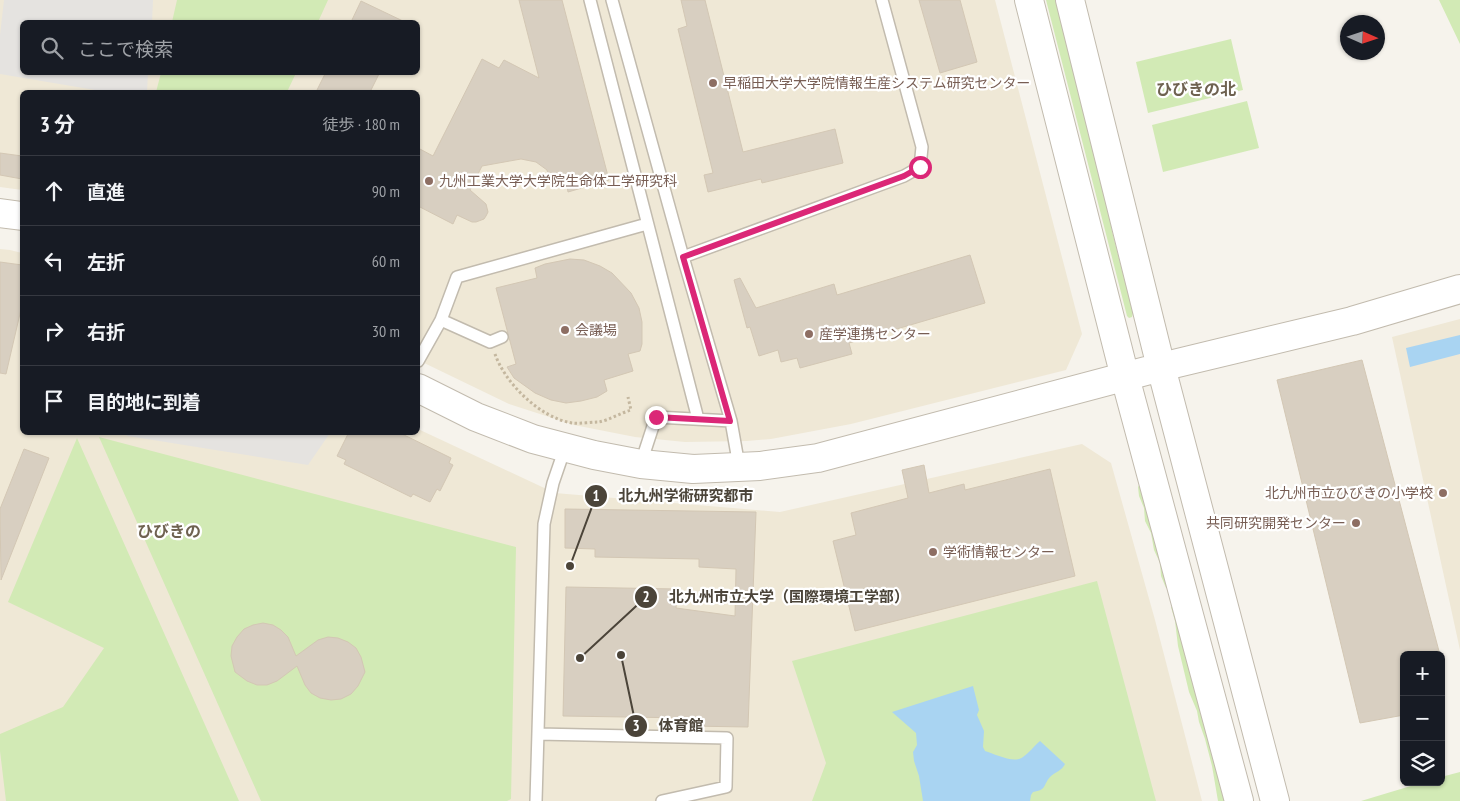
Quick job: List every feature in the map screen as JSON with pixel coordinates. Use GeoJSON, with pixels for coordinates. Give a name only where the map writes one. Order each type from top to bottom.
{"type":"FeatureCollection","features":[{"type":"Feature","properties":{"kind":"street"},"geometry":{"type":"LineString","coordinates":[[1029,0],[1125,377],[1239,801]]}},
{"type":"Feature","properties":{"kind":"street"},"geometry":{"type":"LineString","coordinates":[[1070,0],[1161,367],[1275,801]]}},
{"type":"Feature","properties":{"kind":"street"},"geometry":{"type":"LineString","coordinates":[[0,213],[20,216]]}},
{"type":"Feature","properties":{"kind":"street"},"geometry":{"type":"LineString","coordinates":[[420,389],[476,417],[532,440],[565,448],[641,464],[692,469],[760,466],[818,458],[1161,367],[1352,321],[1460,289]]}},
{"type":"Feature","properties":{"kind":"lane"},"geometry":{"type":"LineString","coordinates":[[590,0],[698,419]]}},
{"type":"Feature","properties":{"kind":"lane"},"geometry":{"type":"LineString","coordinates":[[612,0],[730,421],[739,466]]}},
{"type":"Feature","properties":{"kind":"lane"},"geometry":{"type":"LineString","coordinates":[[683,257],[904,176],[920,167],[922,147],[882,0]]}},
{"type":"Feature","properties":{"kind":"lane"},"geometry":{"type":"LineString","coordinates":[[420,357],[441,320],[457,276],[648,224]]}},
{"type":"Feature","properties":{"kind":"lane"},"geometry":{"type":"LineString","coordinates":[[441,320],[490,342],[502,337]]}},
{"type":"Feature","properties":{"kind":"lane"},"geometry":{"type":"LineString","coordinates":[[641,464],[656,417],[730,421]]}},
{"type":"Feature","properties":{"kind":"lane"},"geometry":{"type":"LineString","coordinates":[[536,801],[544,524],[553,483],[565,448]]}},
{"type":"Feature","properties":{"kind":"lane"},"geometry":{"type":"LineString","coordinates":[[538,734],[727,738],[726,787],[662,801]]}},
{"type":"Feature","properties":{"kind":"path"},"geometry":{"type":"LineString","coordinates":[[490,342],[499,367],[518,392],[548,415],[572,423],[601,422],[631,410],[628,397]]}},
{"type":"Feature","properties":{"kind":"shaded area"},"geometry":{"type":"Polygon","coordinates":[[[0,0],[995,0],[1082,334],[1066,370],[851,424],[771,439],[747,441],[685,442],[635,437],[574,425],[509,404],[420,361],[420,90],[20,90],[20,190],[0,187],[0,0]]]}},
{"type":"Feature","properties":{"kind":"shaded area"},"geometry":{"type":"Polygon","coordinates":[[[4,0],[153,0],[152,20],[20,20],[20,75],[148,75],[147,90],[95,90],[0,74],[0,35],[4,0]]]}},
{"type":"Feature","properties":{"kind":"shaded area"},"geometry":{"type":"Polygon","coordinates":[[[0,249],[20,252],[20,435],[420,435],[420,430],[555,493],[780,512],[1082,444],[1111,463],[1155,620],[1202,801],[0,801],[0,249]]]}},
{"type":"Feature","properties":{"kind":"shaded area","name":"北九州市立ひびきの小学校"},"geometry":{"type":"Polygon","coordinates":[[[1460,319],[1460,650],[1392,337],[1460,319]]]}},
{"type":"Feature","properties":{"kind":"shaded area"},"geometry":{"type":"Polygon","coordinates":[[[126,435],[329,435],[308,465],[126,435]]]}},
{"type":"Feature","properties":{"kind":"green space"},"geometry":{"type":"Polygon","coordinates":[[[177,0],[328,0],[319,20],[172,20],[177,0]]]}},
{"type":"Feature","properties":{"kind":"green space"},"geometry":{"type":"Polygon","coordinates":[[[1046,0],[1061,0],[1099,146],[1112,231],[1133,313],[1132,317],[1129,318],[1127,316],[1046,0]]]}},
{"type":"Feature","properties":{"kind":"green space"},"geometry":{"type":"Polygon","coordinates":[[[1439,0],[1460,0],[1460,44],[1439,0]]]}},
{"type":"Feature","properties":{"kind":"green space"},"geometry":{"type":"Polygon","coordinates":[[[1231,39],[1243,90],[1148,113],[1136,62],[1231,39]]]}},
{"type":"Feature","properties":{"kind":"green space"},"geometry":{"type":"Polygon","coordinates":[[[160,75],[295,75],[288,90],[156,90],[160,75]]]}},
{"type":"Feature","properties":{"kind":"green space"},"geometry":{"type":"Polygon","coordinates":[[[1247,101],[1259,148],[1163,172],[1152,125],[1247,101]]]}},
{"type":"Feature","properties":{"kind":"green space"},"geometry":{"type":"Polygon","coordinates":[[[99,437],[516,547],[511,799],[507,801],[261,801],[99,437]]]}},
{"type":"Feature","properties":{"kind":"green space"},"geometry":{"type":"Polygon","coordinates":[[[77,438],[239,801],[6,801],[0,751],[0,734],[63,707],[104,648],[8,602],[77,438]]]}},
{"type":"Feature","properties":{"kind":"green space"},"geometry":{"type":"Polygon","coordinates":[[[1142,480],[1175,587],[1166,588],[1161,576],[1160,563],[1154,550],[1151,533],[1145,521],[1144,508],[1139,496],[1138,487],[1142,480]]]}},
{"type":"Feature","properties":{"kind":"green space"},"geometry":{"type":"Polygon","coordinates":[[[1097,581],[1156,801],[812,801],[826,763],[792,661],[1097,581]]]}},
{"type":"Feature","properties":{"kind":"green space"},"geometry":{"type":"Polygon","coordinates":[[[1181,604],[1231,801],[1218,801],[1205,739],[1189,692],[1171,607],[1181,604]]]}},
{"type":"Feature","properties":{"kind":"green space"},"geometry":{"type":"Polygon","coordinates":[[[1460,772],[1460,801],[1361,801],[1411,786],[1445,786],[1445,776],[1460,772]]]}},
{"type":"Feature","properties":{"kind":"water"},"geometry":{"type":"Polygon","coordinates":[[[1460,335],[1460,354],[1410,367],[1406,348],[1460,335]]]}},
{"type":"Feature","properties":{"kind":"water"},"geometry":{"type":"Polygon","coordinates":[[[973,686],[979,710],[977,715],[984,731],[983,747],[985,751],[1010,759],[1019,759],[1040,741],[1065,764],[1050,777],[1043,788],[1033,792],[1030,801],[923,801],[913,752],[917,745],[916,733],[892,712],[973,686]]]}},
{"type":"Feature","properties":{"kind":"building"},"geometry":{"type":"Polygon","coordinates":[[[519,0],[562,0],[609,180],[568,192],[567,186],[552,188],[547,170],[536,162],[521,159],[482,166],[470,190],[486,204],[488,212],[484,219],[472,222],[457,215],[453,224],[420,207],[420,149],[433,156],[482,59],[499,68],[504,60],[539,78],[519,0]]]}},
{"type":"Feature","properties":{"kind":"building"},"geometry":{"type":"Polygon","coordinates":[[[681,0],[705,0],[743,152],[835,129],[843,163],[762,183],[761,179],[708,192],[704,175],[713,173],[678,29],[687,26],[681,0]]]}},
{"type":"Feature","properties":{"kind":"building"},"geometry":{"type":"Polygon","coordinates":[[[919,0],[960,0],[977,62],[940,73],[919,0]]]}},
{"type":"Feature","properties":{"kind":"building"},"geometry":{"type":"Polygon","coordinates":[[[361,1],[401,20],[352,20],[361,1]]]}},
{"type":"Feature","properties":{"kind":"building"},"geometry":{"type":"Polygon","coordinates":[[[324,75],[378,75],[371,90],[317,90],[324,75]]]}},
{"type":"Feature","properties":{"kind":"building"},"geometry":{"type":"Polygon","coordinates":[[[0,153],[20,156],[20,179],[0,175],[0,153]]]}},
{"type":"Feature","properties":{"kind":"building"},"geometry":{"type":"Polygon","coordinates":[[[970,255],[985,303],[849,343],[852,354],[800,368],[797,358],[781,362],[778,350],[759,356],[750,327],[747,328],[734,280],[740,278],[756,308],[834,284],[837,295],[970,255]]]}},
{"type":"Feature","properties":{"kind":"building"},"geometry":{"type":"Polygon","coordinates":[[[570,259],[584,260],[600,266],[612,273],[631,293],[639,308],[642,322],[642,344],[640,351],[628,354],[633,371],[604,380],[607,391],[597,397],[566,403],[551,400],[535,393],[514,378],[507,367],[516,364],[496,288],[537,278],[535,268],[570,259]]]}},
{"type":"Feature","properties":{"kind":"building"},"geometry":{"type":"Polygon","coordinates":[[[0,262],[20,265],[20,314],[6,374],[0,373],[0,262]]]}},
{"type":"Feature","properties":{"kind":"building"},"geometry":{"type":"Polygon","coordinates":[[[1362,360],[1439,651],[1400,651],[1400,716],[1360,723],[1277,380],[1362,360]]]}},
{"type":"Feature","properties":{"kind":"building"},"geometry":{"type":"Polygon","coordinates":[[[348,435],[404,435],[451,458],[449,463],[453,465],[440,491],[437,489],[430,502],[413,494],[411,497],[344,464],[346,460],[337,456],[348,435]]]}},
{"type":"Feature","properties":{"kind":"building"},"geometry":{"type":"Polygon","coordinates":[[[24,449],[49,458],[1,580],[0,509],[24,449]]]}},
{"type":"Feature","properties":{"kind":"building"},"geometry":{"type":"Polygon","coordinates":[[[924,465],[929,493],[964,484],[965,490],[1050,469],[1075,576],[855,631],[833,541],[856,535],[851,513],[908,498],[902,470],[924,465]]]}},
{"type":"Feature","properties":{"kind":"building"},"geometry":{"type":"Polygon","coordinates":[[[565,509],[756,512],[748,727],[689,726],[689,718],[563,716],[566,587],[677,589],[676,608],[735,616],[736,569],[699,567],[699,559],[595,557],[595,549],[565,548],[565,509]]]}},
{"type":"Feature","properties":{"kind":"building"},"geometry":{"type":"Polygon","coordinates":[[[263,623],[273,625],[288,637],[296,656],[318,640],[328,637],[348,642],[356,648],[361,657],[365,672],[358,686],[351,694],[341,699],[320,698],[311,693],[305,685],[297,666],[277,681],[267,685],[257,685],[247,681],[235,672],[231,656],[232,646],[244,629],[263,623]]]}},
{"type":"Feature","properties":{"kind":"place","name":"早稲田大学大学院情報生産システム研究センター"},"geometry":{"type":"Point","coordinates":[713,83]}},
{"type":"Feature","properties":{"kind":"place","name":"九州工業大学大学院生命体工学研究科"},"geometry":{"type":"Point","coordinates":[429,181]}},
{"type":"Feature","properties":{"kind":"place","name":"会議場"},"geometry":{"type":"Point","coordinates":[565,330]}},
{"type":"Feature","properties":{"kind":"place","name":"産学連携センター"},"geometry":{"type":"Point","coordinates":[809,334]}},
{"type":"Feature","properties":{"kind":"place","name":"北九州市立ひびきの小学校"},"geometry":{"type":"Point","coordinates":[1443,493]}},
{"type":"Feature","properties":{"kind":"place","name":"共同研究開発センター"},"geometry":{"type":"Point","coordinates":[1356,523]}},
{"type":"Feature","properties":{"kind":"place","name":"学術情報センター"},"geometry":{"type":"Point","coordinates":[933,552]}},
{"type":"Feature","properties":{"kind":"place","name":"北九州学術研究都市"},"geometry":{"type":"Point","coordinates":[570,566]}},
{"type":"Feature","properties":{"kind":"place","name":"体育館"},"geometry":{"type":"Point","coordinates":[621,655]}},
{"type":"Feature","properties":{"kind":"place","name":"北九州市立大学（国際環境工学部）"},"geometry":{"type":"Point","coordinates":[580,658]}},
{"type":"Feature","properties":{"kind":"district","name":"ひびきの北"},"geometry":{"type":"Point","coordinates":[1196,89]}},
{"type":"Feature","properties":{"kind":"district","name":"ひびきの"},"geometry":{"type":"Point","coordinates":[169,531]}},
{"type":"Feature","properties":{"kind":"route"},"geometry":{"type":"LineString","coordinates":[[656,417],[730,421],[683,257],[904,176],[920,167]]}}]}
